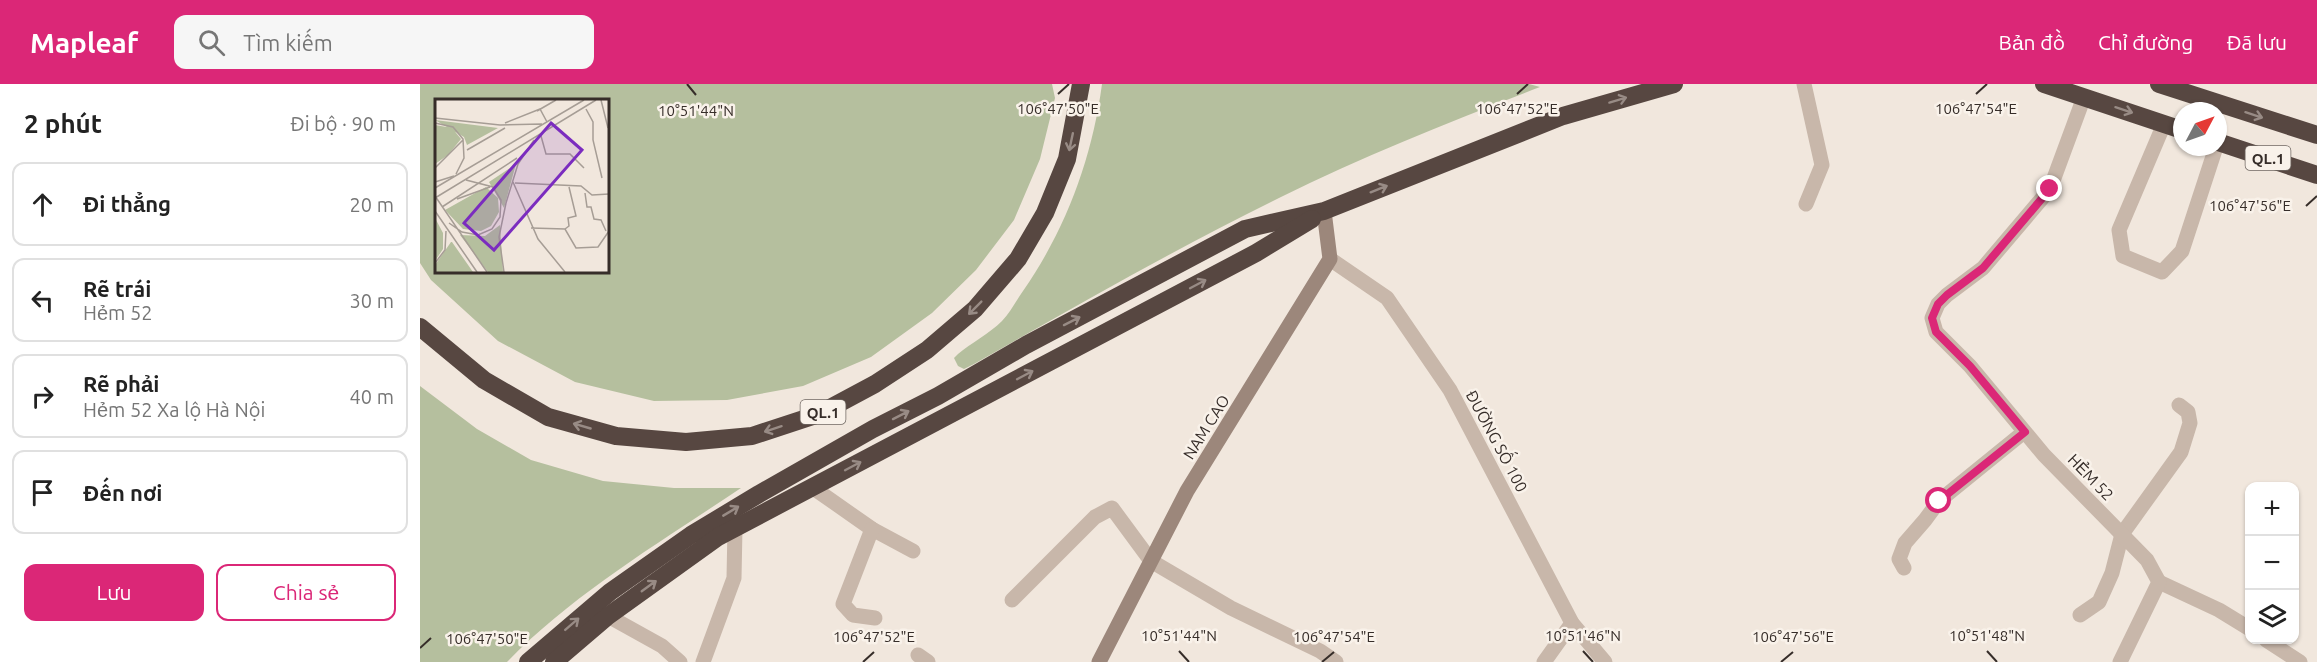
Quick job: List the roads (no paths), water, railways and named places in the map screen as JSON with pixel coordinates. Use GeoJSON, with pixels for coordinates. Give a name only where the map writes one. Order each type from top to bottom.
{"type":"FeatureCollection","features":[{"type":"Feature","properties":{"kind":"highway","name":"QL.1"},"geometry":{"type":"LineString","coordinates":[[420,327],[484,380],[548,417],[616,436],[686,442],[753,436],[819,414],[876,384],[927,350],[975,309],[1018,258],[1045,213],[1067,159],[1081,84]]}},
{"type":"Feature","properties":{"kind":"highway"},"geometry":{"type":"LineString","coordinates":[[528,662],[610,592],[691,535],[830,453],[938,396],[1026,345],[1245,230],[1324,211],[1563,117],[1674,84]]}},
{"type":"Feature","properties":{"kind":"highway"},"geometry":{"type":"LineString","coordinates":[[2044,84],[2173,127]]}},
{"type":"Feature","properties":{"kind":"highway","name":"QL.1"},"geometry":{"type":"LineString","coordinates":[[2159,84],[2317,135]]}},
{"type":"Feature","properties":{"kind":"highway","name":"QL.1"},"geometry":{"type":"LineString","coordinates":[[2227,145],[2317,175]]}},
{"type":"Feature","properties":{"kind":"highway"},"geometry":{"type":"LineString","coordinates":[[554,662],[608,616],[718,537],[1256,253],[1324,211]]}},
{"type":"Feature","properties":{"kind":"street"},"geometry":{"type":"LineString","coordinates":[[1070,84],[1077,112]]}},
{"type":"Feature","properties":{"kind":"street"},"geometry":{"type":"LineString","coordinates":[[1804,84],[1822,165],[1806,204]]}},
{"type":"Feature","properties":{"kind":"street","name":"HẺM 52"},"geometry":{"type":"LineString","coordinates":[[2084,97],[2050,189],[1983,268],[1938,304],[1932,318],[1936,332],[1970,366],[2044,455],[2147,560],[2159,582]]}},
{"type":"Feature","properties":{"kind":"street"},"geometry":{"type":"LineString","coordinates":[[2164,124],[2119,230],[2123,256],[2162,272],[2182,251],[2213,156]]}},
{"type":"Feature","properties":{"kind":"street"},"geometry":{"type":"LineString","coordinates":[[1324,211],[1330,259]]}},
{"type":"Feature","properties":{"kind":"street","name":"NAM CAO"},"geometry":{"type":"LineString","coordinates":[[1099,662],[1187,491],[1330,259]]}},
{"type":"Feature","properties":{"kind":"street","name":"ĐƯỜNG SỐ 100"},"geometry":{"type":"LineString","coordinates":[[1330,259],[1387,298],[1443,381],[1488,461],[1572,623],[1605,662]]}},
{"type":"Feature","properties":{"kind":"street"},"geometry":{"type":"LineString","coordinates":[[2080,615],[2099,602],[2112,573],[2121,534],[2181,452],[2190,423],[2188,412],[2179,405]]}},
{"type":"Feature","properties":{"kind":"street"},"geometry":{"type":"LineString","coordinates":[[1904,568],[1899,559],[1905,543],[1939,501],[2025,432]]}},
{"type":"Feature","properties":{"kind":"street"},"geometry":{"type":"LineString","coordinates":[[812,487],[872,529],[913,551]]}},
{"type":"Feature","properties":{"kind":"street"},"geometry":{"type":"LineString","coordinates":[[1012,600],[1095,516],[1112,508],[1151,561],[1230,608],[1320,651],[1336,662]]}},
{"type":"Feature","properties":{"kind":"street"},"geometry":{"type":"LineString","coordinates":[[703,662],[734,578],[735,528]]}},
{"type":"Feature","properties":{"kind":"street"},"geometry":{"type":"LineString","coordinates":[[872,529],[843,603],[853,615],[875,618]]}},
{"type":"Feature","properties":{"kind":"street"},"geometry":{"type":"LineString","coordinates":[[2120,662],[2159,582],[2219,610],[2245,626]]}},
{"type":"Feature","properties":{"kind":"street"},"geometry":{"type":"LineString","coordinates":[[608,616],[662,646],[681,662]]}},
{"type":"Feature","properties":{"kind":"street"},"geometry":{"type":"LineString","coordinates":[[1544,662],[1572,623]]}},
{"type":"Feature","properties":{"kind":"street"},"geometry":{"type":"LineString","coordinates":[[2273,644],[2300,662]]}}]}
